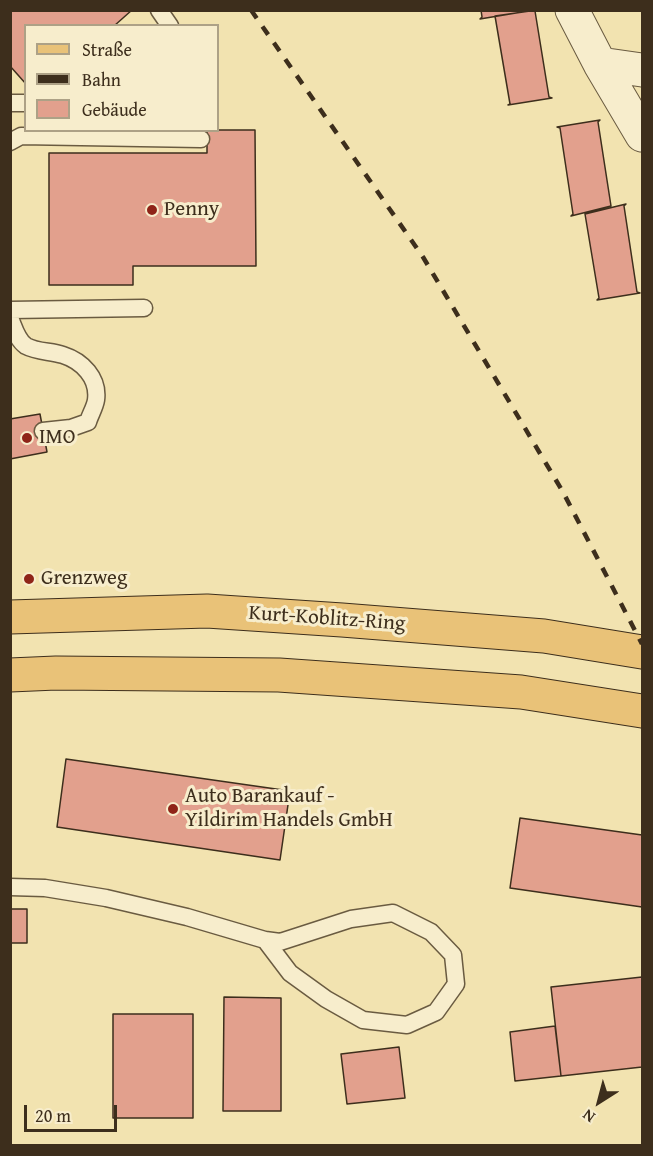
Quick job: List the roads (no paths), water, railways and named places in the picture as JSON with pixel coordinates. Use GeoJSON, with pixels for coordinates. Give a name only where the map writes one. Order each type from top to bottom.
{"type":"FeatureCollection","features":[{"type":"Feature","properties":{"kind":"main road","name":"Kurt-Koblitz-Ring"},"geometry":{"type":"LineString","coordinates":[[10,617],[207,611],[544,636],[642,652]]}},
{"type":"Feature","properties":{"kind":"main road"},"geometry":{"type":"LineString","coordinates":[[10,675],[56,673],[279,675],[521,692],[642,711]]}},
{"type":"Feature","properties":{"kind":"street"},"geometry":{"type":"LineString","coordinates":[[572,10],[600,64],[642,135]]}},
{"type":"Feature","properties":{"kind":"street"},"geometry":{"type":"LineString","coordinates":[[600,64],[642,70]]}},
{"type":"Feature","properties":{"kind":"lane"},"geometry":{"type":"LineString","coordinates":[[159,10],[169,24]]}},
{"type":"Feature","properties":{"kind":"lane"},"geometry":{"type":"LineString","coordinates":[[10,142],[21,136],[201,139]]}},
{"type":"Feature","properties":{"kind":"lane"},"geometry":{"type":"LineString","coordinates":[[10,310],[144,308]]}},
{"type":"Feature","properties":{"kind":"lane"},"geometry":{"type":"LineString","coordinates":[[10,318],[16,334],[25,345],[63,355],[81,364],[93,378],[96,400],[88,422],[71,428],[43,430]]}},
{"type":"Feature","properties":{"kind":"lane"},"geometry":{"type":"LineString","coordinates":[[10,887],[45,888],[106,898],[187,916],[265,940],[280,942],[351,919],[393,914],[431,932],[453,955],[456,984],[436,1012],[407,1025],[363,1020],[326,999],[290,973],[265,940]]}},
{"type":"Feature","properties":{"kind":"railway"},"geometry":{"type":"LineString","coordinates":[[251,10],[423,257],[563,492],[642,644]]}},
{"type":"Feature","properties":{"kind":"place","name":"Penny"},"geometry":{"type":"Point","coordinates":[152,210]}},
{"type":"Feature","properties":{"kind":"place","name":"IMO"},"geometry":{"type":"Point","coordinates":[27,438]}},
{"type":"Feature","properties":{"kind":"place","name":"Grenzweg"},"geometry":{"type":"Point","coordinates":[29,579]}},
{"type":"Feature","properties":{"kind":"place","name":"Auto Barankauf - Yildirim Handels GmbH"},"geometry":{"type":"Point","coordinates":[173,809]}}]}
